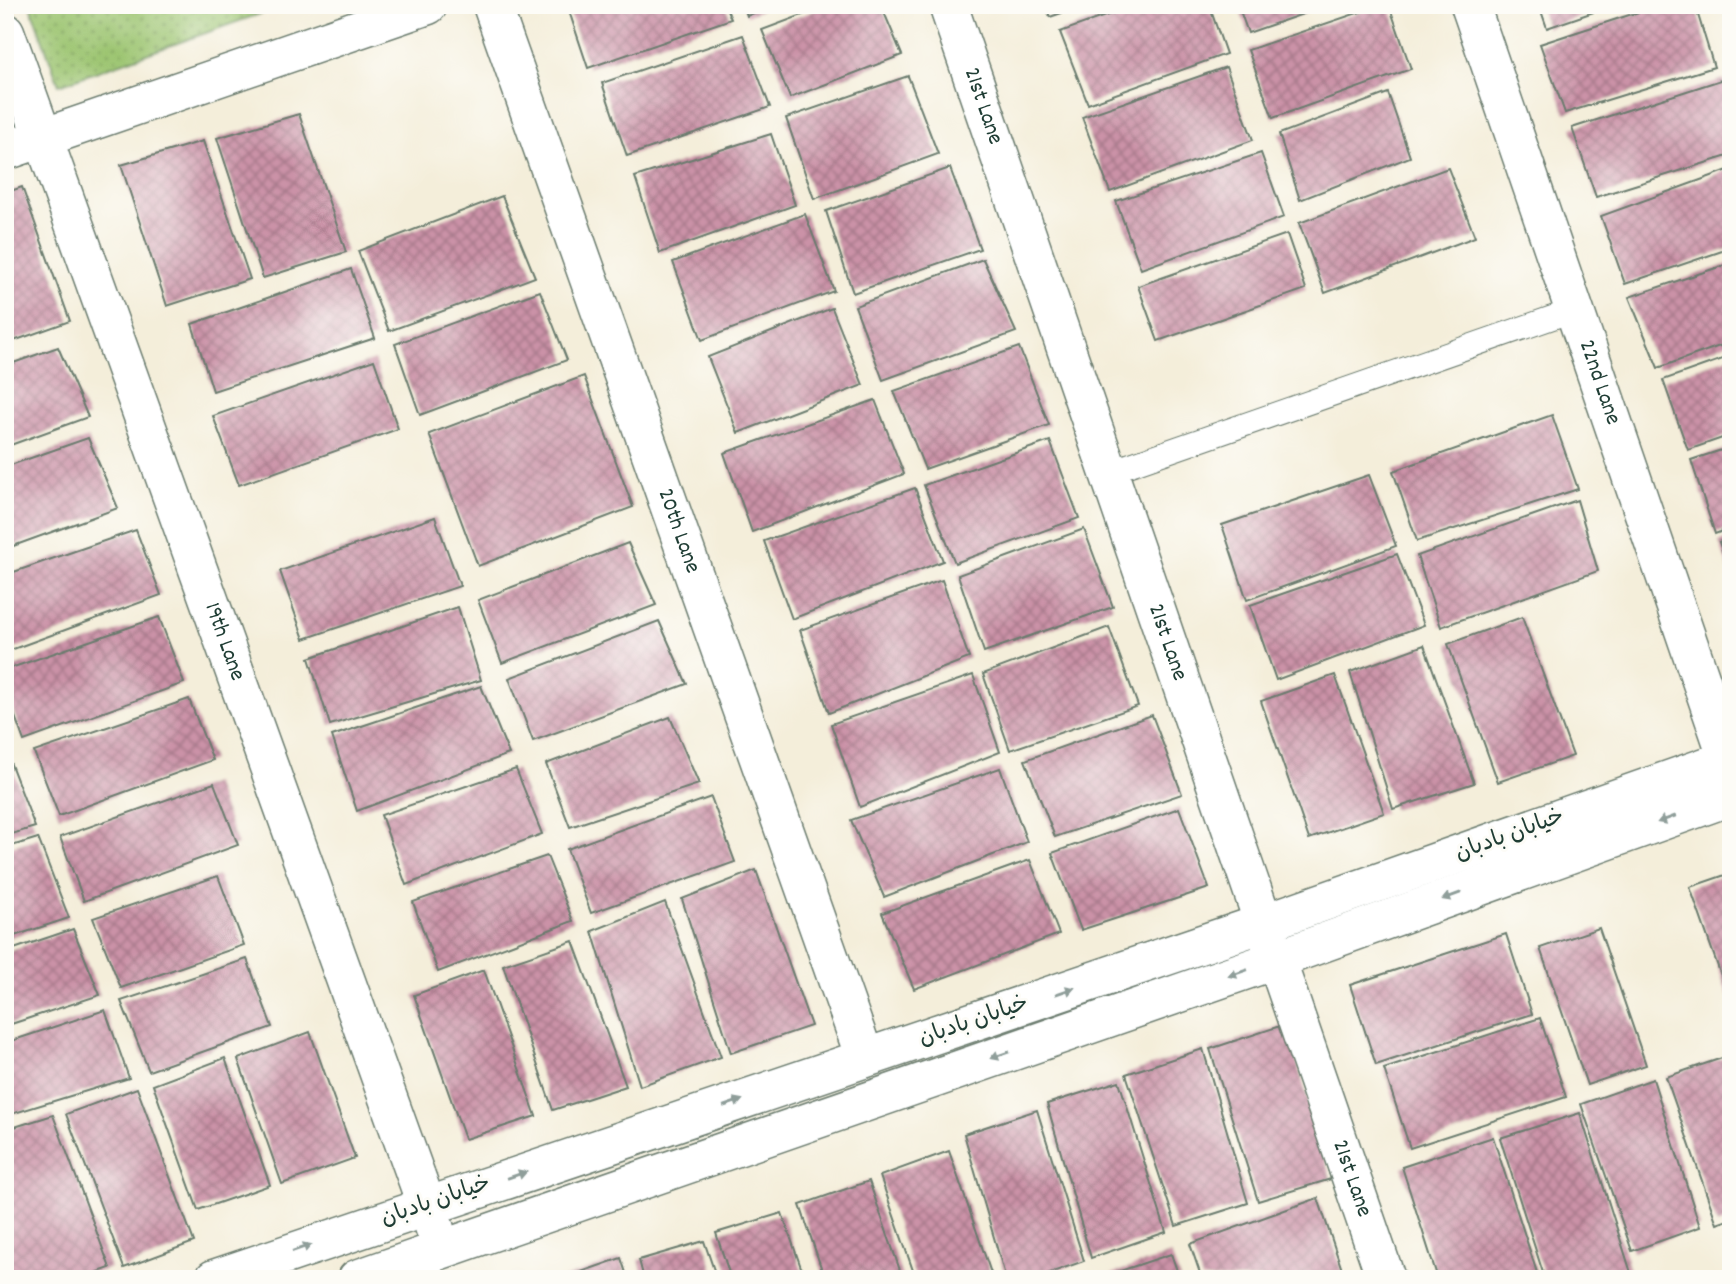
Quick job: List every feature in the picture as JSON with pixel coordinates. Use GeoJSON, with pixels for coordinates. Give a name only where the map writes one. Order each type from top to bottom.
{"type":"FeatureCollection","features":[{"type":"Feature","properties":{"kind":"street"},"geometry":{"type":"LineString","coordinates":[[5,151],[428,5]]}},
{"type":"Feature","properties":{"kind":"street","name":"20th Lane"},"geometry":{"type":"LineString","coordinates":[[492,5],[865,1058]]}},
{"type":"Feature","properties":{"kind":"street","name":"21st Lane"},"geometry":{"type":"LineString","coordinates":[[948,5],[1386,1279]]}},
{"type":"Feature","properties":{"kind":"street","name":"22nd Lane"},"geometry":{"type":"LineString","coordinates":[[1470,5],[1729,758]]}},
{"type":"Feature","properties":{"kind":"street","name":"19th Lane"},"geometry":{"type":"LineString","coordinates":[[5,32],[442,1250]]}},
{"type":"Feature","properties":{"kind":"street","name":"خیابان بادبان"},"geometry":{"type":"LineString","coordinates":[[214,1279],[1264,923],[1729,758]]}},
{"type":"Feature","properties":{"kind":"street","name":"خیابان بادبان"},"geometry":{"type":"LineString","coordinates":[[357,1279],[1275,960],[1731,796]]}},
{"type":"Feature","properties":{"kind":"lane"},"geometry":{"type":"LineString","coordinates":[[1109,472],[1574,310]]}},
{"type":"Feature","properties":{"kind":"green space"},"geometry":{"type":"Polygon","coordinates":[[[30,5],[285,5],[59,85],[30,5]]]}},
{"type":"Feature","properties":{"kind":"building"},"geometry":{"type":"Polygon","coordinates":[[[567,5],[725,5],[731,19],[588,68],[567,5]]]}},
{"type":"Feature","properties":{"kind":"building"},"geometry":{"type":"Polygon","coordinates":[[[743,5],[773,5],[747,16],[743,5]]]}},
{"type":"Feature","properties":{"kind":"building"},"geometry":{"type":"Polygon","coordinates":[[[829,5],[881,5],[902,55],[790,98],[762,30],[829,5]]]}},
{"type":"Feature","properties":{"kind":"building"},"geometry":{"type":"Polygon","coordinates":[[[1045,5],[1082,5],[1082,6],[1050,17],[1045,5]]]}},
{"type":"Feature","properties":{"kind":"building"},"geometry":{"type":"Polygon","coordinates":[[[1136,5],[1209,5],[1226,54],[1088,104],[1060,32],[1136,5]]]}},
{"type":"Feature","properties":{"kind":"building"},"geometry":{"type":"Polygon","coordinates":[[[1238,5],[1326,5],[1326,6],[1248,33],[1238,5]]]}},
{"type":"Feature","properties":{"kind":"building"},"geometry":{"type":"Polygon","coordinates":[[[1381,5],[1389,5],[1411,69],[1273,118],[1248,50],[1381,5]]]}},
{"type":"Feature","properties":{"kind":"building"},"geometry":{"type":"Polygon","coordinates":[[[1539,5],[1611,5],[1611,6],[1547,28],[1539,5]]]}},
{"type":"Feature","properties":{"kind":"building"},"geometry":{"type":"Polygon","coordinates":[[[1660,5],[1695,5],[1714,67],[1565,113],[1540,44],[1660,5]]]}},
{"type":"Feature","properties":{"kind":"building"},"geometry":{"type":"Polygon","coordinates":[[[743,35],[770,107],[627,156],[602,83],[743,35]]]}},
{"type":"Feature","properties":{"kind":"building"},"geometry":{"type":"Polygon","coordinates":[[[1226,67],[1253,140],[1110,192],[1082,117],[1226,67]]]}},
{"type":"Feature","properties":{"kind":"building"},"geometry":{"type":"Polygon","coordinates":[[[908,76],[938,154],[814,199],[786,118],[908,76]]]}},
{"type":"Feature","properties":{"kind":"building"},"geometry":{"type":"Polygon","coordinates":[[[1724,79],[1731,101],[1731,155],[1596,197],[1572,128],[1724,79]]]}},
{"type":"Feature","properties":{"kind":"building"},"geometry":{"type":"Polygon","coordinates":[[[1388,93],[1410,157],[1300,200],[1279,134],[1388,93]]]}},
{"type":"Feature","properties":{"kind":"building"},"geometry":{"type":"Polygon","coordinates":[[[299,114],[346,252],[263,278],[217,138],[299,114]]]}},
{"type":"Feature","properties":{"kind":"building"},"geometry":{"type":"Polygon","coordinates":[[[771,134],[795,205],[660,253],[635,177],[771,134]]]}},
{"type":"Feature","properties":{"kind":"building"},"geometry":{"type":"Polygon","coordinates":[[[203,141],[250,279],[167,306],[121,165],[203,141]]]}},
{"type":"Feature","properties":{"kind":"building"},"geometry":{"type":"Polygon","coordinates":[[[1261,153],[1284,217],[1141,269],[1116,201],[1261,153]]]}},
{"type":"Feature","properties":{"kind":"building"},"geometry":{"type":"Polygon","coordinates":[[[950,168],[980,249],[853,293],[826,211],[950,168]]]}},
{"type":"Feature","properties":{"kind":"building"},"geometry":{"type":"Polygon","coordinates":[[[1448,168],[1475,237],[1325,293],[1299,223],[1448,168]]]}},
{"type":"Feature","properties":{"kind":"building"},"geometry":{"type":"Polygon","coordinates":[[[1731,169],[1731,248],[1625,284],[1601,216],[1731,169]]]}},
{"type":"Feature","properties":{"kind":"building"},"geometry":{"type":"Polygon","coordinates":[[[22,187],[70,321],[5,344],[5,193],[22,187]]]}},
{"type":"Feature","properties":{"kind":"building"},"geometry":{"type":"Polygon","coordinates":[[[502,196],[535,277],[389,331],[358,251],[502,196]]]}},
{"type":"Feature","properties":{"kind":"building"},"geometry":{"type":"Polygon","coordinates":[[[805,214],[834,291],[702,340],[673,262],[805,214]]]}},
{"type":"Feature","properties":{"kind":"building"},"geometry":{"type":"Polygon","coordinates":[[[1287,234],[1306,289],[1158,341],[1138,286],[1287,234]]]}},
{"type":"Feature","properties":{"kind":"building"},"geometry":{"type":"Polygon","coordinates":[[[983,259],[1016,332],[883,380],[855,306],[983,259]]]}},
{"type":"Feature","properties":{"kind":"building"},"geometry":{"type":"Polygon","coordinates":[[[1731,263],[1731,342],[1658,368],[1629,297],[1731,263]]]}},
{"type":"Feature","properties":{"kind":"building"},"geometry":{"type":"Polygon","coordinates":[[[351,269],[375,338],[213,391],[192,324],[351,269]]]}},
{"type":"Feature","properties":{"kind":"building"},"geometry":{"type":"Polygon","coordinates":[[[540,291],[567,360],[420,415],[395,344],[540,291]]]}},
{"type":"Feature","properties":{"kind":"building"},"geometry":{"type":"Polygon","coordinates":[[[832,308],[863,385],[738,433],[708,357],[832,308]]]}},
{"type":"Feature","properties":{"kind":"building"},"geometry":{"type":"Polygon","coordinates":[[[58,347],[88,417],[5,447],[5,366],[58,347]]]}},
{"type":"Feature","properties":{"kind":"building"},"geometry":{"type":"Polygon","coordinates":[[[1019,347],[1049,425],[925,469],[894,391],[1019,347]]]}},
{"type":"Feature","properties":{"kind":"building"},"geometry":{"type":"Polygon","coordinates":[[[1731,356],[1731,435],[1688,450],[1663,380],[1731,356]]]}},
{"type":"Feature","properties":{"kind":"building"},"geometry":{"type":"Polygon","coordinates":[[[374,360],[398,429],[239,485],[213,416],[374,360]]]}},
{"type":"Feature","properties":{"kind":"building"},"geometry":{"type":"Polygon","coordinates":[[[584,376],[633,507],[478,566],[429,434],[584,376]]]}},
{"type":"Feature","properties":{"kind":"building"},"geometry":{"type":"Polygon","coordinates":[[[875,400],[904,474],[752,532],[724,453],[875,400]]]}},
{"type":"Feature","properties":{"kind":"building"},"geometry":{"type":"Polygon","coordinates":[[[1552,415],[1578,489],[1417,541],[1393,471],[1552,415]]]}},
{"type":"Feature","properties":{"kind":"building"},"geometry":{"type":"Polygon","coordinates":[[[88,438],[118,508],[5,549],[5,467],[88,438]]]}},
{"type":"Feature","properties":{"kind":"building"},"geometry":{"type":"Polygon","coordinates":[[[1050,441],[1079,518],[955,563],[924,485],[1050,441]]]}},
{"type":"Feature","properties":{"kind":"building"},"geometry":{"type":"Polygon","coordinates":[[[1731,447],[1731,528],[1715,534],[1691,460],[1731,447]]]}},
{"type":"Feature","properties":{"kind":"building"},"geometry":{"type":"Polygon","coordinates":[[[1369,475],[1396,546],[1247,600],[1222,525],[1369,475]]]}},
{"type":"Feature","properties":{"kind":"building"},"geometry":{"type":"Polygon","coordinates":[[[915,488],[943,561],[792,619],[764,541],[915,488]]]}},
{"type":"Feature","properties":{"kind":"building"},"geometry":{"type":"Polygon","coordinates":[[[1577,500],[1598,571],[1441,627],[1417,556],[1577,500]]]}},
{"type":"Feature","properties":{"kind":"building"},"geometry":{"type":"Polygon","coordinates":[[[435,517],[460,586],[304,639],[280,571],[435,517]]]}},
{"type":"Feature","properties":{"kind":"building"},"geometry":{"type":"Polygon","coordinates":[[[1084,529],[1113,607],[984,652],[958,575],[1084,529]]]}},
{"type":"Feature","properties":{"kind":"building"},"geometry":{"type":"Polygon","coordinates":[[[136,530],[161,595],[5,652],[5,575],[136,530]]]}},
{"type":"Feature","properties":{"kind":"building"},"geometry":{"type":"Polygon","coordinates":[[[1731,538],[1731,573],[1730,573],[1719,542],[1731,538]]]}},
{"type":"Feature","properties":{"kind":"building"},"geometry":{"type":"Polygon","coordinates":[[[628,543],[656,605],[502,663],[478,600],[628,543]]]}},
{"type":"Feature","properties":{"kind":"building"},"geometry":{"type":"Polygon","coordinates":[[[1397,554],[1424,625],[1276,680],[1250,605],[1397,554]]]}},
{"type":"Feature","properties":{"kind":"building"},"geometry":{"type":"Polygon","coordinates":[[[942,580],[969,658],[829,713],[800,630],[942,580]]]}},
{"type":"Feature","properties":{"kind":"building"},"geometry":{"type":"Polygon","coordinates":[[[458,607],[481,680],[330,725],[309,658],[458,607]]]}},
{"type":"Feature","properties":{"kind":"building"},"geometry":{"type":"Polygon","coordinates":[[[159,617],[184,683],[24,741],[5,689],[5,670],[159,617]]]}},
{"type":"Feature","properties":{"kind":"building"},"geometry":{"type":"Polygon","coordinates":[[[1522,617],[1573,756],[1498,782],[1448,644],[1522,617]]]}},
{"type":"Feature","properties":{"kind":"building"},"geometry":{"type":"Polygon","coordinates":[[[659,621],[687,684],[533,741],[509,678],[659,621]]]}},
{"type":"Feature","properties":{"kind":"building"},"geometry":{"type":"Polygon","coordinates":[[[1109,627],[1138,706],[1010,750],[983,674],[1109,627]]]}},
{"type":"Feature","properties":{"kind":"building"},"geometry":{"type":"Polygon","coordinates":[[[1424,645],[1474,783],[1393,809],[1350,672],[1424,645]]]}},
{"type":"Feature","properties":{"kind":"building"},"geometry":{"type":"Polygon","coordinates":[[[973,675],[1000,752],[860,807],[831,724],[973,675]]]}},
{"type":"Feature","properties":{"kind":"building"},"geometry":{"type":"Polygon","coordinates":[[[1335,675],[1384,813],[1309,839],[1261,701],[1335,675]]]}},
{"type":"Feature","properties":{"kind":"building"},"geometry":{"type":"Polygon","coordinates":[[[481,686],[509,754],[357,811],[332,736],[481,686]]]}},
{"type":"Feature","properties":{"kind":"building"},"geometry":{"type":"Polygon","coordinates":[[[189,699],[213,760],[59,816],[34,752],[189,699]]]}},
{"type":"Feature","properties":{"kind":"building"},"geometry":{"type":"Polygon","coordinates":[[[1152,715],[1182,794],[1055,837],[1025,760],[1152,715]]]}},
{"type":"Feature","properties":{"kind":"building"},"geometry":{"type":"Polygon","coordinates":[[[670,717],[699,784],[570,827],[546,764],[670,717]]]}},
{"type":"Feature","properties":{"kind":"building"},"geometry":{"type":"Polygon","coordinates":[[[5,749],[35,827],[5,836],[5,749]]]}},
{"type":"Feature","properties":{"kind":"building"},"geometry":{"type":"Polygon","coordinates":[[[1000,768],[1027,842],[884,897],[851,820],[1000,768]]]}},
{"type":"Feature","properties":{"kind":"building"},"geometry":{"type":"Polygon","coordinates":[[[516,769],[542,834],[406,885],[381,815],[516,769]]]}},
{"type":"Feature","properties":{"kind":"building"},"geometry":{"type":"Polygon","coordinates":[[[214,783],[238,845],[84,901],[60,837],[214,783]]]}},
{"type":"Feature","properties":{"kind":"building"},"geometry":{"type":"Polygon","coordinates":[[[711,797],[735,862],[591,913],[567,849],[711,797]]]}},
{"type":"Feature","properties":{"kind":"building"},"geometry":{"type":"Polygon","coordinates":[[[1179,808],[1209,888],[1081,930],[1052,853],[1179,808]]]}},
{"type":"Feature","properties":{"kind":"building"},"geometry":{"type":"Polygon","coordinates":[[[38,838],[69,918],[5,939],[5,848],[38,838]]]}},
{"type":"Feature","properties":{"kind":"building"},"geometry":{"type":"Polygon","coordinates":[[[547,856],[573,921],[438,972],[413,902],[547,856]]]}},
{"type":"Feature","properties":{"kind":"building"},"geometry":{"type":"Polygon","coordinates":[[[1030,860],[1059,934],[914,989],[882,913],[1030,860]]]}},
{"type":"Feature","properties":{"kind":"building"},"geometry":{"type":"Polygon","coordinates":[[[756,870],[811,1026],[731,1053],[682,899],[756,870]]]}},
{"type":"Feature","properties":{"kind":"building"},"geometry":{"type":"Polygon","coordinates":[[[1731,873],[1731,1001],[1730,1001],[1690,887],[1731,873]]]}},
{"type":"Feature","properties":{"kind":"building"},"geometry":{"type":"Polygon","coordinates":[[[218,876],[244,945],[121,988],[93,918],[218,876]]]}},
{"type":"Feature","properties":{"kind":"building"},"geometry":{"type":"Polygon","coordinates":[[[665,902],[721,1057],[640,1086],[592,931],[665,902]]]}},
{"type":"Feature","properties":{"kind":"building"},"geometry":{"type":"Polygon","coordinates":[[[1599,928],[1646,1065],[1587,1085],[1540,948],[1599,928]]]}},
{"type":"Feature","properties":{"kind":"building"},"geometry":{"type":"Polygon","coordinates":[[[73,929],[100,995],[5,1026],[5,952],[73,929]]]}},
{"type":"Feature","properties":{"kind":"building"},"geometry":{"type":"Polygon","coordinates":[[[1506,934],[1532,1014],[1376,1065],[1350,985],[1506,934]]]}},
{"type":"Feature","properties":{"kind":"building"},"geometry":{"type":"Polygon","coordinates":[[[573,941],[626,1086],[553,1110],[503,965],[573,941]]]}},
{"type":"Feature","properties":{"kind":"building"},"geometry":{"type":"Polygon","coordinates":[[[247,959],[272,1027],[149,1071],[121,1001],[247,959]]]}},
{"type":"Feature","properties":{"kind":"building"},"geometry":{"type":"Polygon","coordinates":[[[484,970],[536,1116],[465,1139],[414,995],[484,970]]]}},
{"type":"Feature","properties":{"kind":"building"},"geometry":{"type":"Polygon","coordinates":[[[105,1010],[129,1078],[5,1116],[5,1043],[105,1010]]]}},
{"type":"Feature","properties":{"kind":"building"},"geometry":{"type":"Polygon","coordinates":[[[1540,1018],[1566,1097],[1410,1148],[1384,1069],[1540,1018]]]}},
{"type":"Feature","properties":{"kind":"building"},"geometry":{"type":"Polygon","coordinates":[[[1286,1024],[1331,1179],[1258,1201],[1210,1049],[1286,1024]]]}},
{"type":"Feature","properties":{"kind":"building"},"geometry":{"type":"Polygon","coordinates":[[[310,1032],[355,1158],[282,1184],[238,1059],[310,1032]]]}},
{"type":"Feature","properties":{"kind":"building"},"geometry":{"type":"Polygon","coordinates":[[[1203,1049],[1248,1203],[1176,1226],[1126,1074],[1203,1049]]]}},
{"type":"Feature","properties":{"kind":"building"},"geometry":{"type":"Polygon","coordinates":[[[1731,1055],[1731,1219],[1717,1224],[1666,1077],[1731,1055]]]}},
{"type":"Feature","properties":{"kind":"building"},"geometry":{"type":"Polygon","coordinates":[[[225,1058],[270,1185],[198,1210],[153,1085],[225,1058]]]}},
{"type":"Feature","properties":{"kind":"building"},"geometry":{"type":"Polygon","coordinates":[[[1653,1079],[1700,1227],[1632,1251],[1581,1104],[1653,1079]]]}},
{"type":"Feature","properties":{"kind":"building"},"geometry":{"type":"Polygon","coordinates":[[[1119,1081],[1166,1232],[1091,1258],[1047,1104],[1119,1081]]]}},
{"type":"Feature","properties":{"kind":"building"},"geometry":{"type":"Polygon","coordinates":[[[137,1088],[194,1242],[124,1268],[66,1114],[137,1088]]]}},
{"type":"Feature","properties":{"kind":"building"},"geometry":{"type":"Polygon","coordinates":[[[1037,1110],[1084,1261],[1033,1279],[1006,1279],[964,1134],[1037,1110]]]}},
{"type":"Feature","properties":{"kind":"building"},"geometry":{"type":"Polygon","coordinates":[[[1580,1113],[1633,1279],[1545,1279],[1500,1138],[1580,1113]]]}},
{"type":"Feature","properties":{"kind":"building"},"geometry":{"type":"Polygon","coordinates":[[[53,1115],[110,1268],[79,1279],[8,1279],[5,1271],[5,1130],[53,1115]]]}},
{"type":"Feature","properties":{"kind":"building"},"geometry":{"type":"Polygon","coordinates":[[[1493,1137],[1539,1279],[1438,1279],[1402,1167],[1493,1137]]]}},
{"type":"Feature","properties":{"kind":"building"},"geometry":{"type":"Polygon","coordinates":[[[949,1151],[993,1279],[916,1279],[880,1176],[949,1151]]]}},
{"type":"Feature","properties":{"kind":"building"},"geometry":{"type":"Polygon","coordinates":[[[869,1181],[903,1279],[825,1279],[800,1205],[869,1181]]]}},
{"type":"Feature","properties":{"kind":"building"},"geometry":{"type":"Polygon","coordinates":[[[1318,1198],[1345,1279],[1202,1279],[1190,1244],[1318,1198]]]}},
{"type":"Feature","properties":{"kind":"building"},"geometry":{"type":"Polygon","coordinates":[[[782,1213],[805,1279],[731,1279],[716,1233],[782,1213]]]}},
{"type":"Feature","properties":{"kind":"building"},"geometry":{"type":"Polygon","coordinates":[[[704,1241],[717,1279],[644,1279],[639,1260],[704,1241]]]}},
{"type":"Feature","properties":{"kind":"building"},"geometry":{"type":"Polygon","coordinates":[[[1171,1254],[1180,1279],[1099,1279],[1099,1278],[1171,1254]]]}},
{"type":"Feature","properties":{"kind":"building"},"geometry":{"type":"Polygon","coordinates":[[[621,1258],[628,1279],[564,1279],[564,1278],[621,1258]]]}}]}
